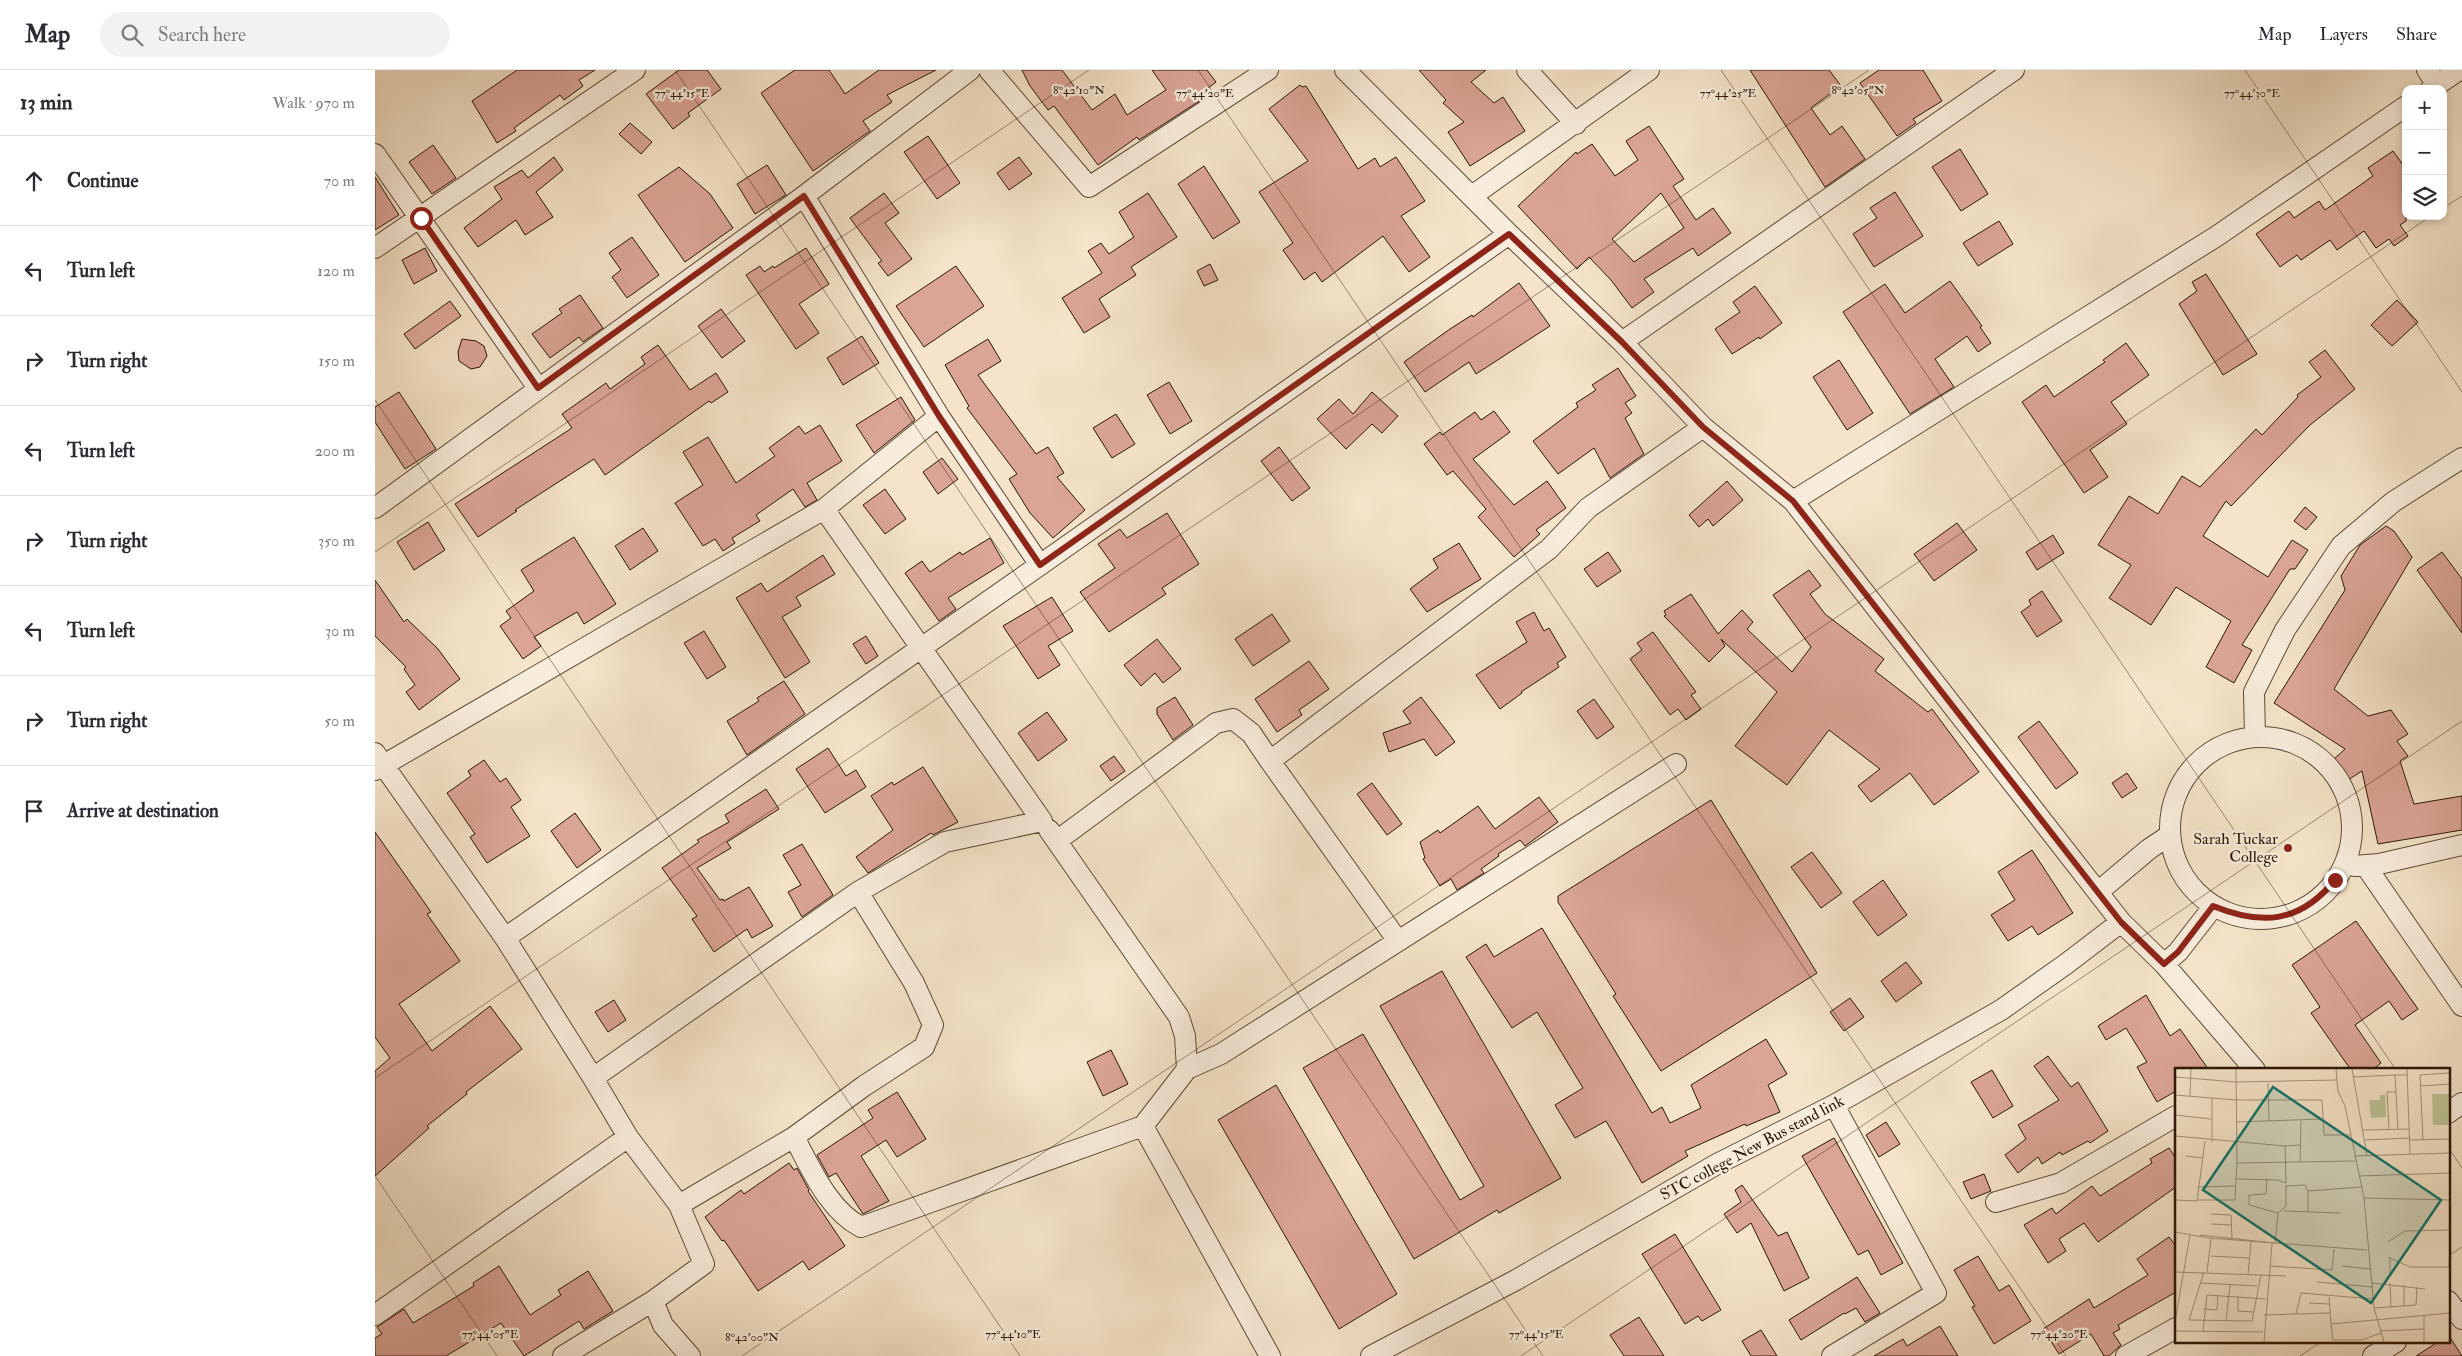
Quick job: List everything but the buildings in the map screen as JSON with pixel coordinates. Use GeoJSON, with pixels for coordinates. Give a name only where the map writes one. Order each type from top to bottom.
{"type":"FeatureCollection","features":[{"type":"Feature","properties":{"kind":"street"},"geometry":{"type":"LineString","coordinates":[[375,248],[635,70]]}},
{"type":"Feature","properties":{"kind":"street"},"geometry":{"type":"LineString","coordinates":[[375,508],[804,196],[970,70]]}},
{"type":"Feature","properties":{"kind":"street"},"geometry":{"type":"LineString","coordinates":[[989,70],[1089,187],[1268,70]]}},
{"type":"Feature","properties":{"kind":"street"},"geometry":{"type":"LineString","coordinates":[[1345,70],[1509,234],[1622,342],[1703,427],[1793,501],[2121,922],[2164,964],[2253,1068]]}},
{"type":"Feature","properties":{"kind":"street"},"geometry":{"type":"LineString","coordinates":[[1527,70],[1576,124]]}},
{"type":"Feature","properties":{"kind":"street"},"geometry":{"type":"LineString","coordinates":[[1472,196],[1576,124],[1649,70]]}},
{"type":"Feature","properties":{"kind":"street"},"geometry":{"type":"LineString","coordinates":[[1622,342],[2014,70]]}},
{"type":"Feature","properties":{"kind":"street"},"geometry":{"type":"LineString","coordinates":[[2432,81],[2459,70]]}},
{"type":"Feature","properties":{"kind":"street"},"geometry":{"type":"LineString","coordinates":[[1793,501],[2217,236],[2402,109]]}},
{"type":"Feature","properties":{"kind":"street"},"geometry":{"type":"LineString","coordinates":[[375,154],[538,388]]}},
{"type":"Feature","properties":{"kind":"street"},"geometry":{"type":"LineString","coordinates":[[804,196],[939,416],[1040,565]]}},
{"type":"Feature","properties":{"kind":"street"},"geometry":{"type":"LineString","coordinates":[[505,938],[1040,565],[1509,234]]}},
{"type":"Feature","properties":{"kind":"street"},"geometry":{"type":"LineString","coordinates":[[563,1356],[653,1301],[704,1264],[679,1205],[628,1137],[505,938],[378,762],[824,509],[939,416]]}},
{"type":"Feature","properties":{"kind":"street"},"geometry":{"type":"LineString","coordinates":[[1270,761],[1549,549],[1587,508],[1703,427]]}},
{"type":"Feature","properties":{"kind":"street"},"geometry":{"type":"LineString","coordinates":[[2255,737],[2255,692],[2285,630],[2341,546],[2393,502],[2462,458]]}},
{"type":"Feature","properties":{"kind":"street"},"geometry":{"type":"LineString","coordinates":[[824,509],[920,649],[1042,821],[1058,840],[1179,1017],[1185,1036],[1187,1069]]}},
{"type":"Feature","properties":{"kind":"street"},"geometry":{"type":"LineString","coordinates":[[1058,840],[1216,723],[1233,719],[1251,733],[1398,941]]}},
{"type":"Feature","properties":{"kind":"street"},"geometry":{"type":"LineString","coordinates":[[2255,737],[2286,740],[2315,753],[2337,776],[2345,790],[2353,820],[2351,844],[2343,867],[2330,887],[2313,903],[2284,916],[2252,919],[2236,916],[2213,906],[2185,880],[2178,866],[2170,835],[2173,804],[2179,789],[2192,769],[2210,752],[2223,745],[2255,737]]}},
{"type":"Feature","properties":{"kind":"street"},"geometry":{"type":"LineString","coordinates":[[794,1137],[823,1190],[850,1221],[861,1227],[1143,1126],[1187,1069],[1221,1054],[1676,764]]}},
{"type":"Feature","properties":{"kind":"street"},"geometry":{"type":"LineString","coordinates":[[593,1078],[858,892],[945,842],[1042,821]]}},
{"type":"Feature","properties":{"kind":"street"},"geometry":{"type":"LineString","coordinates":[[2098,892],[2149,849],[2170,835]]}},
{"type":"Feature","properties":{"kind":"street"},"geometry":{"type":"LineString","coordinates":[[2343,867],[2365,865],[2462,845]]}},
{"type":"Feature","properties":{"kind":"street"},"geometry":{"type":"LineString","coordinates":[[2365,865],[2462,1006]]}},
{"type":"Feature","properties":{"kind":"street"},"geometry":{"type":"LineString","coordinates":[[679,1205],[794,1137],[864,1086],[925,1047],[933,1025],[914,983],[858,892]]}},
{"type":"Feature","properties":{"kind":"street"},"geometry":{"type":"LineString","coordinates":[[2164,964],[2178,952],[2213,906]]}},
{"type":"Feature","properties":{"kind":"street","name":"STC college New Bus stand link"},"geometry":{"type":"LineString","coordinates":[[1371,1356],[1516,1280],[1717,1164],[1834,1105],[2001,1010],[2121,922]]}},
{"type":"Feature","properties":{"kind":"street"},"geometry":{"type":"LineString","coordinates":[[2449,1112],[2462,1103]]}},
{"type":"Feature","properties":{"kind":"street"},"geometry":{"type":"LineString","coordinates":[[1832,1356],[1936,1293],[1834,1105]]}},
{"type":"Feature","properties":{"kind":"street"},"geometry":{"type":"LineString","coordinates":[[1996,1202],[2061,1183],[2175,1117]]}},
{"type":"Feature","properties":{"kind":"street"},"geometry":{"type":"LineString","coordinates":[[1143,1126],[1271,1356]]}},
{"type":"Feature","properties":{"kind":"street"},"geometry":{"type":"LineString","coordinates":[[375,1315],[628,1137]]}},
{"type":"Feature","properties":{"kind":"street"},"geometry":{"type":"LineString","coordinates":[[653,1301],[663,1325],[690,1356]]}},
{"type":"Feature","properties":{"kind":"street"},"geometry":{"type":"LineString","coordinates":[[2126,1356],[2175,1329]]}},
{"type":"Feature","properties":{"kind":"street"},"geometry":{"type":"LineString","coordinates":[[2373,1356],[2392,1344]]}},
{"type":"Feature","properties":{"kind":"place","name":"Sarah Tuckar College"},"geometry":{"type":"Point","coordinates":[2288,848]}},
{"type":"Feature","properties":{"kind":"route"},"geometry":{"type":"LineString","coordinates":[[421,218],[538,388],[804,196],[939,416],[1040,565],[1509,234],[1622,342],[1703,427],[1793,501],[2121,922],[2164,964],[2178,952],[2205,920],[2213,906],[2236,916],[2252,919],[2284,916],[2299,911],[2313,903],[2325,893],[2335,880]]}}]}
